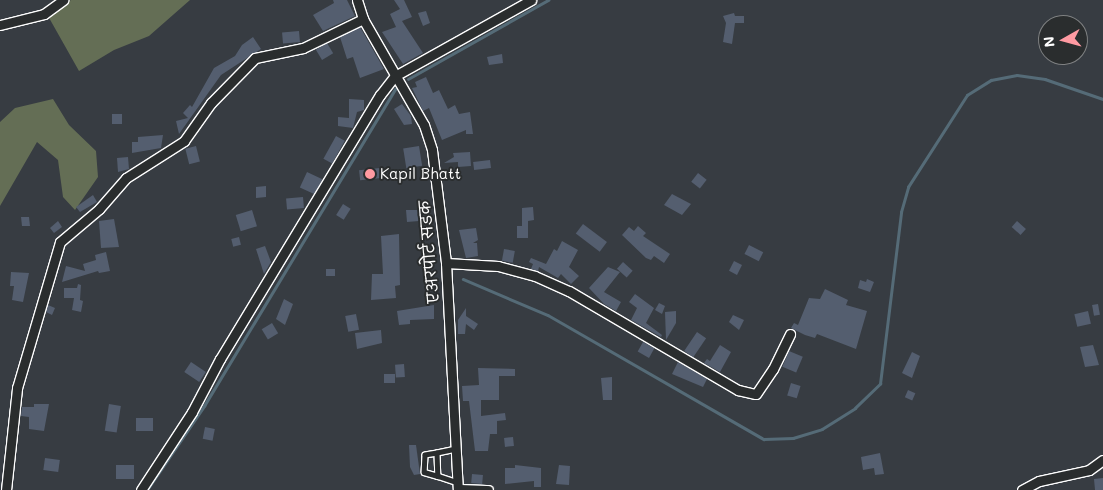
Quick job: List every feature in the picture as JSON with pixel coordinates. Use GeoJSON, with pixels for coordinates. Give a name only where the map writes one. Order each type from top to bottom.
{"type":"FeatureCollection","features":[{"type":"Feature","properties":{"kind":"street"},"geometry":{"type":"LineString","coordinates":[[0,25],[44,14],[63,0]]}},
{"type":"Feature","properties":{"kind":"street","name":"एअरपोर्ट सडक"},"geometry":{"type":"LineString","coordinates":[[357,0],[363,19],[424,125],[432,150],[446,263],[458,487]]}},
{"type":"Feature","properties":{"kind":"street"},"geometry":{"type":"LineString","coordinates":[[141,490],[192,412],[231,342],[380,95],[395,76],[531,0]]}},
{"type":"Feature","properties":{"kind":"street"},"geometry":{"type":"LineString","coordinates":[[6,490],[4,464],[17,388],[60,242],[99,210],[126,178],[184,141],[211,103],[255,58],[303,48],[363,19]]}},
{"type":"Feature","properties":{"kind":"street"},"geometry":{"type":"LineString","coordinates":[[446,263],[498,266],[535,276],[569,291],[738,390],[756,394],[773,369],[790,334]]}},
{"type":"Feature","properties":{"kind":"street"},"geometry":{"type":"LineString","coordinates":[[1022,490],[1039,481],[1088,470],[1103,460]]}},
{"type":"Feature","properties":{"kind":"street"},"geometry":{"type":"LineString","coordinates":[[458,487],[488,490]]}},
{"type":"Feature","properties":{"kind":"lane"},"geometry":{"type":"LineString","coordinates":[[456,449],[425,455],[424,472],[438,476],[458,487]]}},
{"type":"Feature","properties":{"kind":"lane"},"geometry":{"type":"LineString","coordinates":[[437,453],[438,476]]}},
{"type":"Feature","properties":{"kind":"green space"},"geometry":{"type":"Polygon","coordinates":[[[71,0],[190,0],[149,36],[114,50],[79,71],[48,16],[71,0]]]}},
{"type":"Feature","properties":{"kind":"green space"},"geometry":{"type":"Polygon","coordinates":[[[53,99],[69,125],[96,151],[98,177],[75,210],[63,197],[58,160],[37,142],[0,206],[0,122],[15,108],[53,99]]]}},
{"type":"Feature","properties":{"kind":"building"},"geometry":{"type":"Polygon","coordinates":[[[333,0],[347,0],[355,16],[323,31],[313,15],[334,3],[333,0]]]}},
{"type":"Feature","properties":{"kind":"building"},"geometry":{"type":"Polygon","coordinates":[[[394,0],[404,0],[412,17],[402,21],[423,53],[403,64],[382,32],[396,27],[390,14],[400,9],[394,0]]]}},
{"type":"Feature","properties":{"kind":"building"},"geometry":{"type":"Polygon","coordinates":[[[426,11],[430,23],[423,26],[418,13],[426,11]]]}},
{"type":"Feature","properties":{"kind":"building"},"geometry":{"type":"Polygon","coordinates":[[[734,13],[735,16],[744,16],[744,23],[735,23],[732,44],[723,42],[726,23],[723,16],[734,13]]]}},
{"type":"Feature","properties":{"kind":"building"},"geometry":{"type":"Polygon","coordinates":[[[360,27],[384,69],[360,78],[353,57],[347,59],[340,37],[360,27]]]}},
{"type":"Feature","properties":{"kind":"building"},"geometry":{"type":"Polygon","coordinates":[[[299,31],[300,42],[283,43],[282,32],[299,31]]]}},
{"type":"Feature","properties":{"kind":"building"},"geometry":{"type":"Polygon","coordinates":[[[253,37],[261,49],[221,75],[179,134],[176,121],[188,118],[183,113],[190,105],[192,107],[214,68],[235,56],[242,45],[253,37]]]}},
{"type":"Feature","properties":{"kind":"building"},"geometry":{"type":"Polygon","coordinates":[[[327,43],[333,53],[322,60],[316,50],[327,43]]]}},
{"type":"Feature","properties":{"kind":"building"},"geometry":{"type":"Polygon","coordinates":[[[502,54],[503,63],[489,65],[487,57],[502,54]]]}},
{"type":"Feature","properties":{"kind":"building"},"geometry":{"type":"Polygon","coordinates":[[[426,77],[433,93],[439,90],[448,109],[455,105],[459,114],[470,112],[473,134],[466,134],[466,130],[442,140],[429,108],[423,111],[412,88],[417,87],[415,82],[426,77]]]}},
{"type":"Feature","properties":{"kind":"building"},"geometry":{"type":"Polygon","coordinates":[[[349,99],[364,100],[364,110],[357,112],[353,128],[338,126],[338,117],[349,118],[349,99]]]}},
{"type":"Feature","properties":{"kind":"building"},"geometry":{"type":"Polygon","coordinates":[[[402,104],[411,116],[412,124],[404,125],[394,109],[402,104]]]}},
{"type":"Feature","properties":{"kind":"building"},"geometry":{"type":"Polygon","coordinates":[[[112,114],[122,114],[122,124],[112,124],[112,114]]]}},
{"type":"Feature","properties":{"kind":"building"},"geometry":{"type":"Polygon","coordinates":[[[163,135],[161,148],[132,153],[132,142],[138,142],[138,137],[163,135]]]}},
{"type":"Feature","properties":{"kind":"building"},"geometry":{"type":"Polygon","coordinates":[[[336,136],[345,141],[332,164],[323,159],[336,136]]]}},
{"type":"Feature","properties":{"kind":"building"},"geometry":{"type":"Polygon","coordinates":[[[196,146],[200,162],[189,164],[185,149],[196,146]]]}},
{"type":"Feature","properties":{"kind":"building"},"geometry":{"type":"Polygon","coordinates":[[[419,146],[422,166],[406,168],[403,149],[419,146]]]}},
{"type":"Feature","properties":{"kind":"building"},"geometry":{"type":"Polygon","coordinates":[[[470,152],[471,166],[458,167],[458,162],[444,163],[454,157],[453,153],[470,152]]]}},
{"type":"Feature","properties":{"kind":"building"},"geometry":{"type":"Polygon","coordinates":[[[128,157],[129,169],[118,172],[117,158],[128,157]]]}},
{"type":"Feature","properties":{"kind":"building"},"geometry":{"type":"Polygon","coordinates":[[[490,160],[491,168],[474,170],[473,162],[490,160]]]}},
{"type":"Feature","properties":{"kind":"building","name":"Kapil Bhatt"},"geometry":{"type":"Polygon","coordinates":[[[380,168],[381,178],[360,180],[359,170],[380,168]]]}},
{"type":"Feature","properties":{"kind":"building"},"geometry":{"type":"Polygon","coordinates":[[[307,172],[322,179],[315,195],[300,187],[307,172]]]}},
{"type":"Feature","properties":{"kind":"building"},"geometry":{"type":"Polygon","coordinates":[[[698,173],[707,180],[700,188],[691,182],[698,173]]]}},
{"type":"Feature","properties":{"kind":"building"},"geometry":{"type":"Polygon","coordinates":[[[266,186],[266,197],[256,198],[256,187],[266,186]]]}},
{"type":"Feature","properties":{"kind":"building"},"geometry":{"type":"Polygon","coordinates":[[[672,194],[691,204],[682,215],[664,205],[672,194]]]}},
{"type":"Feature","properties":{"kind":"building"},"geometry":{"type":"Polygon","coordinates":[[[93,195],[97,202],[80,212],[76,207],[93,195]]]}},
{"type":"Feature","properties":{"kind":"building"},"geometry":{"type":"Polygon","coordinates":[[[303,197],[304,208],[287,209],[286,198],[303,197]]]}},
{"type":"Feature","properties":{"kind":"building"},"geometry":{"type":"Polygon","coordinates":[[[343,204],[351,209],[344,220],[336,215],[343,204]]]}},
{"type":"Feature","properties":{"kind":"building"},"geometry":{"type":"Polygon","coordinates":[[[533,207],[534,220],[528,221],[528,238],[517,238],[517,226],[522,226],[522,208],[533,207]]]}},
{"type":"Feature","properties":{"kind":"building"},"geometry":{"type":"Polygon","coordinates":[[[252,210],[257,226],[241,231],[236,215],[252,210]]]}},
{"type":"Feature","properties":{"kind":"building"},"geometry":{"type":"Polygon","coordinates":[[[406,210],[430,210],[431,220],[407,222],[406,210]]]}},
{"type":"Feature","properties":{"kind":"building"},"geometry":{"type":"Polygon","coordinates":[[[21,217],[29,217],[30,226],[22,226],[21,217]]]}},
{"type":"Feature","properties":{"kind":"building"},"geometry":{"type":"Polygon","coordinates":[[[114,219],[119,247],[101,248],[99,221],[114,219]]]}},
{"type":"Feature","properties":{"kind":"building"},"geometry":{"type":"Polygon","coordinates":[[[58,221],[62,227],[54,233],[50,228],[58,221]]]}},
{"type":"Feature","properties":{"kind":"building"},"geometry":{"type":"Polygon","coordinates":[[[1017,221],[1026,229],[1021,235],[1012,227],[1017,221]]]}},
{"type":"Feature","properties":{"kind":"building"},"geometry":{"type":"Polygon","coordinates":[[[583,224],[607,242],[600,252],[576,234],[583,224]]]}},
{"type":"Feature","properties":{"kind":"building"},"geometry":{"type":"Polygon","coordinates":[[[638,226],[646,233],[643,236],[670,254],[664,263],[654,256],[651,260],[646,258],[622,235],[629,227],[634,231],[638,226]]]}},
{"type":"Feature","properties":{"kind":"building"},"geometry":{"type":"Polygon","coordinates":[[[476,228],[478,240],[473,243],[477,243],[478,256],[466,258],[459,230],[476,228]]]}},
{"type":"Feature","properties":{"kind":"building"},"geometry":{"type":"Polygon","coordinates":[[[399,234],[400,285],[395,286],[396,298],[371,300],[372,274],[383,274],[381,236],[399,234]]]}},
{"type":"Feature","properties":{"kind":"building"},"geometry":{"type":"Polygon","coordinates":[[[239,237],[241,245],[233,247],[231,239],[239,237]]]}},
{"type":"Feature","properties":{"kind":"building"},"geometry":{"type":"Polygon","coordinates":[[[562,241],[578,250],[569,267],[579,276],[571,284],[561,274],[558,278],[539,267],[538,271],[531,269],[533,264],[529,262],[531,258],[546,264],[554,249],[557,251],[562,241]]]}},
{"type":"Feature","properties":{"kind":"building"},"geometry":{"type":"Polygon","coordinates":[[[749,245],[763,252],[759,261],[744,254],[749,245]]]}},
{"type":"Feature","properties":{"kind":"building"},"geometry":{"type":"Polygon","coordinates":[[[265,246],[271,262],[264,274],[256,249],[265,246]]]}},
{"type":"Feature","properties":{"kind":"building"},"geometry":{"type":"Polygon","coordinates":[[[504,249],[515,251],[513,263],[502,261],[504,249]]]}},
{"type":"Feature","properties":{"kind":"building"},"geometry":{"type":"Polygon","coordinates":[[[106,252],[110,271],[99,273],[98,271],[62,282],[66,266],[85,271],[83,264],[96,260],[95,255],[106,252]]]}},
{"type":"Feature","properties":{"kind":"building"},"geometry":{"type":"Polygon","coordinates":[[[734,261],[742,265],[737,275],[729,271],[734,261]]]}},
{"type":"Feature","properties":{"kind":"building"},"geometry":{"type":"Polygon","coordinates":[[[623,262],[633,271],[627,277],[617,269],[623,262]]]}},
{"type":"Feature","properties":{"kind":"building"},"geometry":{"type":"Polygon","coordinates":[[[608,267],[620,272],[604,292],[621,302],[616,311],[604,304],[589,288],[608,267]]]}},
{"type":"Feature","properties":{"kind":"building"},"geometry":{"type":"Polygon","coordinates":[[[326,269],[335,269],[335,276],[326,276],[326,269]]]}},
{"type":"Feature","properties":{"kind":"building"},"geometry":{"type":"Polygon","coordinates":[[[11,272],[29,273],[23,302],[12,300],[14,286],[10,286],[11,272]]]}},
{"type":"Feature","properties":{"kind":"building"},"geometry":{"type":"Polygon","coordinates":[[[867,279],[874,282],[870,292],[858,288],[860,280],[866,282],[867,279]]]}},
{"type":"Feature","properties":{"kind":"building"},"geometry":{"type":"Polygon","coordinates":[[[78,284],[81,285],[80,300],[83,301],[81,312],[72,310],[74,298],[64,298],[64,288],[77,288],[78,284]]]}},
{"type":"Feature","properties":{"kind":"building"},"geometry":{"type":"Polygon","coordinates":[[[825,289],[848,300],[846,305],[867,311],[856,349],[817,334],[815,338],[805,335],[791,328],[794,323],[798,325],[809,298],[820,299],[825,289]]]}},
{"type":"Feature","properties":{"kind":"building"},"geometry":{"type":"Polygon","coordinates":[[[635,294],[654,308],[646,323],[662,335],[661,337],[631,320],[637,308],[629,302],[635,294]]]}},
{"type":"Feature","properties":{"kind":"building"},"geometry":{"type":"Polygon","coordinates":[[[284,299],[293,304],[285,325],[276,319],[284,299]]]}},
{"type":"Feature","properties":{"kind":"building"},"geometry":{"type":"Polygon","coordinates":[[[659,303],[665,306],[662,314],[655,310],[659,303]]]}},
{"type":"Feature","properties":{"kind":"building"},"geometry":{"type":"Polygon","coordinates":[[[1098,304],[1100,315],[1094,316],[1092,305],[1098,304]]]}},
{"type":"Feature","properties":{"kind":"building"},"geometry":{"type":"Polygon","coordinates":[[[48,305],[55,308],[52,315],[46,312],[48,305]]]}},
{"type":"Feature","properties":{"kind":"building"},"geometry":{"type":"Polygon","coordinates":[[[434,305],[434,319],[410,320],[410,324],[399,325],[397,311],[434,305]]]}},
{"type":"Feature","properties":{"kind":"building"},"geometry":{"type":"Polygon","coordinates":[[[466,308],[466,316],[478,324],[474,330],[466,324],[465,334],[458,334],[458,320],[466,308]]]}},
{"type":"Feature","properties":{"kind":"building"},"geometry":{"type":"Polygon","coordinates":[[[676,311],[676,323],[666,340],[665,312],[676,311]]]}},
{"type":"Feature","properties":{"kind":"building"},"geometry":{"type":"Polygon","coordinates":[[[1088,311],[1091,324],[1077,327],[1074,314],[1088,311]]]}},
{"type":"Feature","properties":{"kind":"building"},"geometry":{"type":"Polygon","coordinates":[[[356,314],[359,330],[348,332],[345,316],[356,314]]]}},
{"type":"Feature","properties":{"kind":"building"},"geometry":{"type":"Polygon","coordinates":[[[733,315],[744,320],[739,330],[729,322],[733,315]]]}},
{"type":"Feature","properties":{"kind":"building"},"geometry":{"type":"Polygon","coordinates":[[[272,323],[278,333],[268,339],[262,329],[272,323]]]}},
{"type":"Feature","properties":{"kind":"building"},"geometry":{"type":"Polygon","coordinates":[[[381,330],[382,343],[357,349],[355,333],[381,330]]]}},
{"type":"Feature","properties":{"kind":"building"},"geometry":{"type":"Polygon","coordinates":[[[697,332],[706,338],[693,357],[684,351],[697,332]]]}},
{"type":"Feature","properties":{"kind":"building"},"geometry":{"type":"Polygon","coordinates":[[[643,342],[654,348],[649,358],[638,352],[643,342]]]}},
{"type":"Feature","properties":{"kind":"building"},"geometry":{"type":"Polygon","coordinates":[[[720,345],[731,352],[720,372],[704,363],[707,359],[710,361],[720,345]]]}},
{"type":"Feature","properties":{"kind":"building"},"geometry":{"type":"Polygon","coordinates":[[[1093,345],[1099,365],[1085,367],[1080,347],[1093,345]]]}},
{"type":"Feature","properties":{"kind":"building"},"geometry":{"type":"Polygon","coordinates":[[[789,351],[803,357],[796,373],[782,367],[789,351]]]}},
{"type":"Feature","properties":{"kind":"building"},"geometry":{"type":"Polygon","coordinates":[[[912,352],[920,356],[912,378],[902,373],[912,352]]]}},
{"type":"Feature","properties":{"kind":"building"},"geometry":{"type":"Polygon","coordinates":[[[191,362],[206,372],[199,382],[184,372],[191,362]]]}},
{"type":"Feature","properties":{"kind":"building"},"geometry":{"type":"Polygon","coordinates":[[[678,362],[707,379],[703,387],[672,374],[678,362]]]}},
{"type":"Feature","properties":{"kind":"building"},"geometry":{"type":"Polygon","coordinates":[[[404,364],[405,377],[396,378],[395,365],[404,364]]]}},
{"type":"Feature","properties":{"kind":"building"},"geometry":{"type":"Polygon","coordinates":[[[478,368],[515,369],[515,376],[499,376],[499,400],[481,400],[481,416],[505,413],[506,420],[497,421],[497,434],[490,434],[488,451],[475,451],[469,401],[463,401],[462,386],[479,385],[478,368]]]}},
{"type":"Feature","properties":{"kind":"building"},"geometry":{"type":"Polygon","coordinates":[[[384,374],[395,374],[395,383],[384,383],[384,374]]]}},
{"type":"Feature","properties":{"kind":"building"},"geometry":{"type":"Polygon","coordinates":[[[612,377],[612,400],[603,400],[601,378],[612,377]]]}},
{"type":"Feature","properties":{"kind":"building"},"geometry":{"type":"Polygon","coordinates":[[[791,383],[801,386],[797,398],[787,395],[791,383]]]}},
{"type":"Feature","properties":{"kind":"building"},"geometry":{"type":"Polygon","coordinates":[[[908,390],[915,393],[912,400],[905,397],[908,390]]]}},
{"type":"Feature","properties":{"kind":"building"},"geometry":{"type":"Polygon","coordinates":[[[34,404],[49,404],[44,431],[29,429],[29,417],[21,416],[22,407],[34,407],[34,404]]]}},
{"type":"Feature","properties":{"kind":"building"},"geometry":{"type":"Polygon","coordinates":[[[109,404],[121,406],[117,433],[105,431],[109,404]]]}},
{"type":"Feature","properties":{"kind":"building"},"geometry":{"type":"Polygon","coordinates":[[[136,418],[153,418],[153,431],[136,431],[136,418]]]}},
{"type":"Feature","properties":{"kind":"building"},"geometry":{"type":"Polygon","coordinates":[[[205,427],[215,429],[213,441],[203,439],[205,427]]]}},
{"type":"Feature","properties":{"kind":"building"},"geometry":{"type":"Polygon","coordinates":[[[513,437],[514,446],[505,447],[504,438],[513,437]]]}},
{"type":"Feature","properties":{"kind":"building"},"geometry":{"type":"Polygon","coordinates":[[[409,445],[416,445],[420,474],[414,475],[410,467],[409,445]]]}},
{"type":"Feature","properties":{"kind":"building"},"geometry":{"type":"Polygon","coordinates":[[[880,453],[884,474],[875,475],[874,468],[863,470],[861,457],[880,453]]]}},
{"type":"Feature","properties":{"kind":"building"},"geometry":{"type":"Polygon","coordinates":[[[45,458],[60,460],[58,472],[43,470],[45,458]]]}},
{"type":"Feature","properties":{"kind":"building"},"geometry":{"type":"Polygon","coordinates":[[[116,465],[134,465],[134,479],[116,479],[116,465]]]}},
{"type":"Feature","properties":{"kind":"building"},"geometry":{"type":"Polygon","coordinates":[[[515,465],[541,468],[541,487],[534,487],[534,481],[505,484],[505,468],[515,468],[515,465]]]}},
{"type":"Feature","properties":{"kind":"building"},"geometry":{"type":"Polygon","coordinates":[[[559,465],[570,466],[569,485],[556,484],[559,465]]]}},
{"type":"Feature","properties":{"kind":"building"},"geometry":{"type":"Polygon","coordinates":[[[472,474],[483,475],[482,484],[471,483],[472,474]]]}},
{"type":"Feature","properties":{"kind":"building"},"geometry":{"type":"Polygon","coordinates":[[[1103,478],[1103,490],[1095,490],[1094,479],[1103,478]]]}},
{"type":"Feature","properties":{"kind":"waterway"},"geometry":{"type":"LineString","coordinates":[[408,79],[548,0]]}},
{"type":"Feature","properties":{"kind":"waterway"},"geometry":{"type":"LineString","coordinates":[[463,279],[548,315],[764,439],[793,438],[822,429],[855,408],[880,384],[901,212],[908,187],[967,95],[991,80],[1017,75],[1045,79],[1103,99]]}},
{"type":"Feature","properties":{"kind":"waterway"},"geometry":{"type":"LineString","coordinates":[[147,490],[204,406],[395,89]]}},
{"type":"Feature","properties":{"kind":"place","name":"Kapil Bhatt"},"geometry":{"type":"Point","coordinates":[370,174]}}]}
